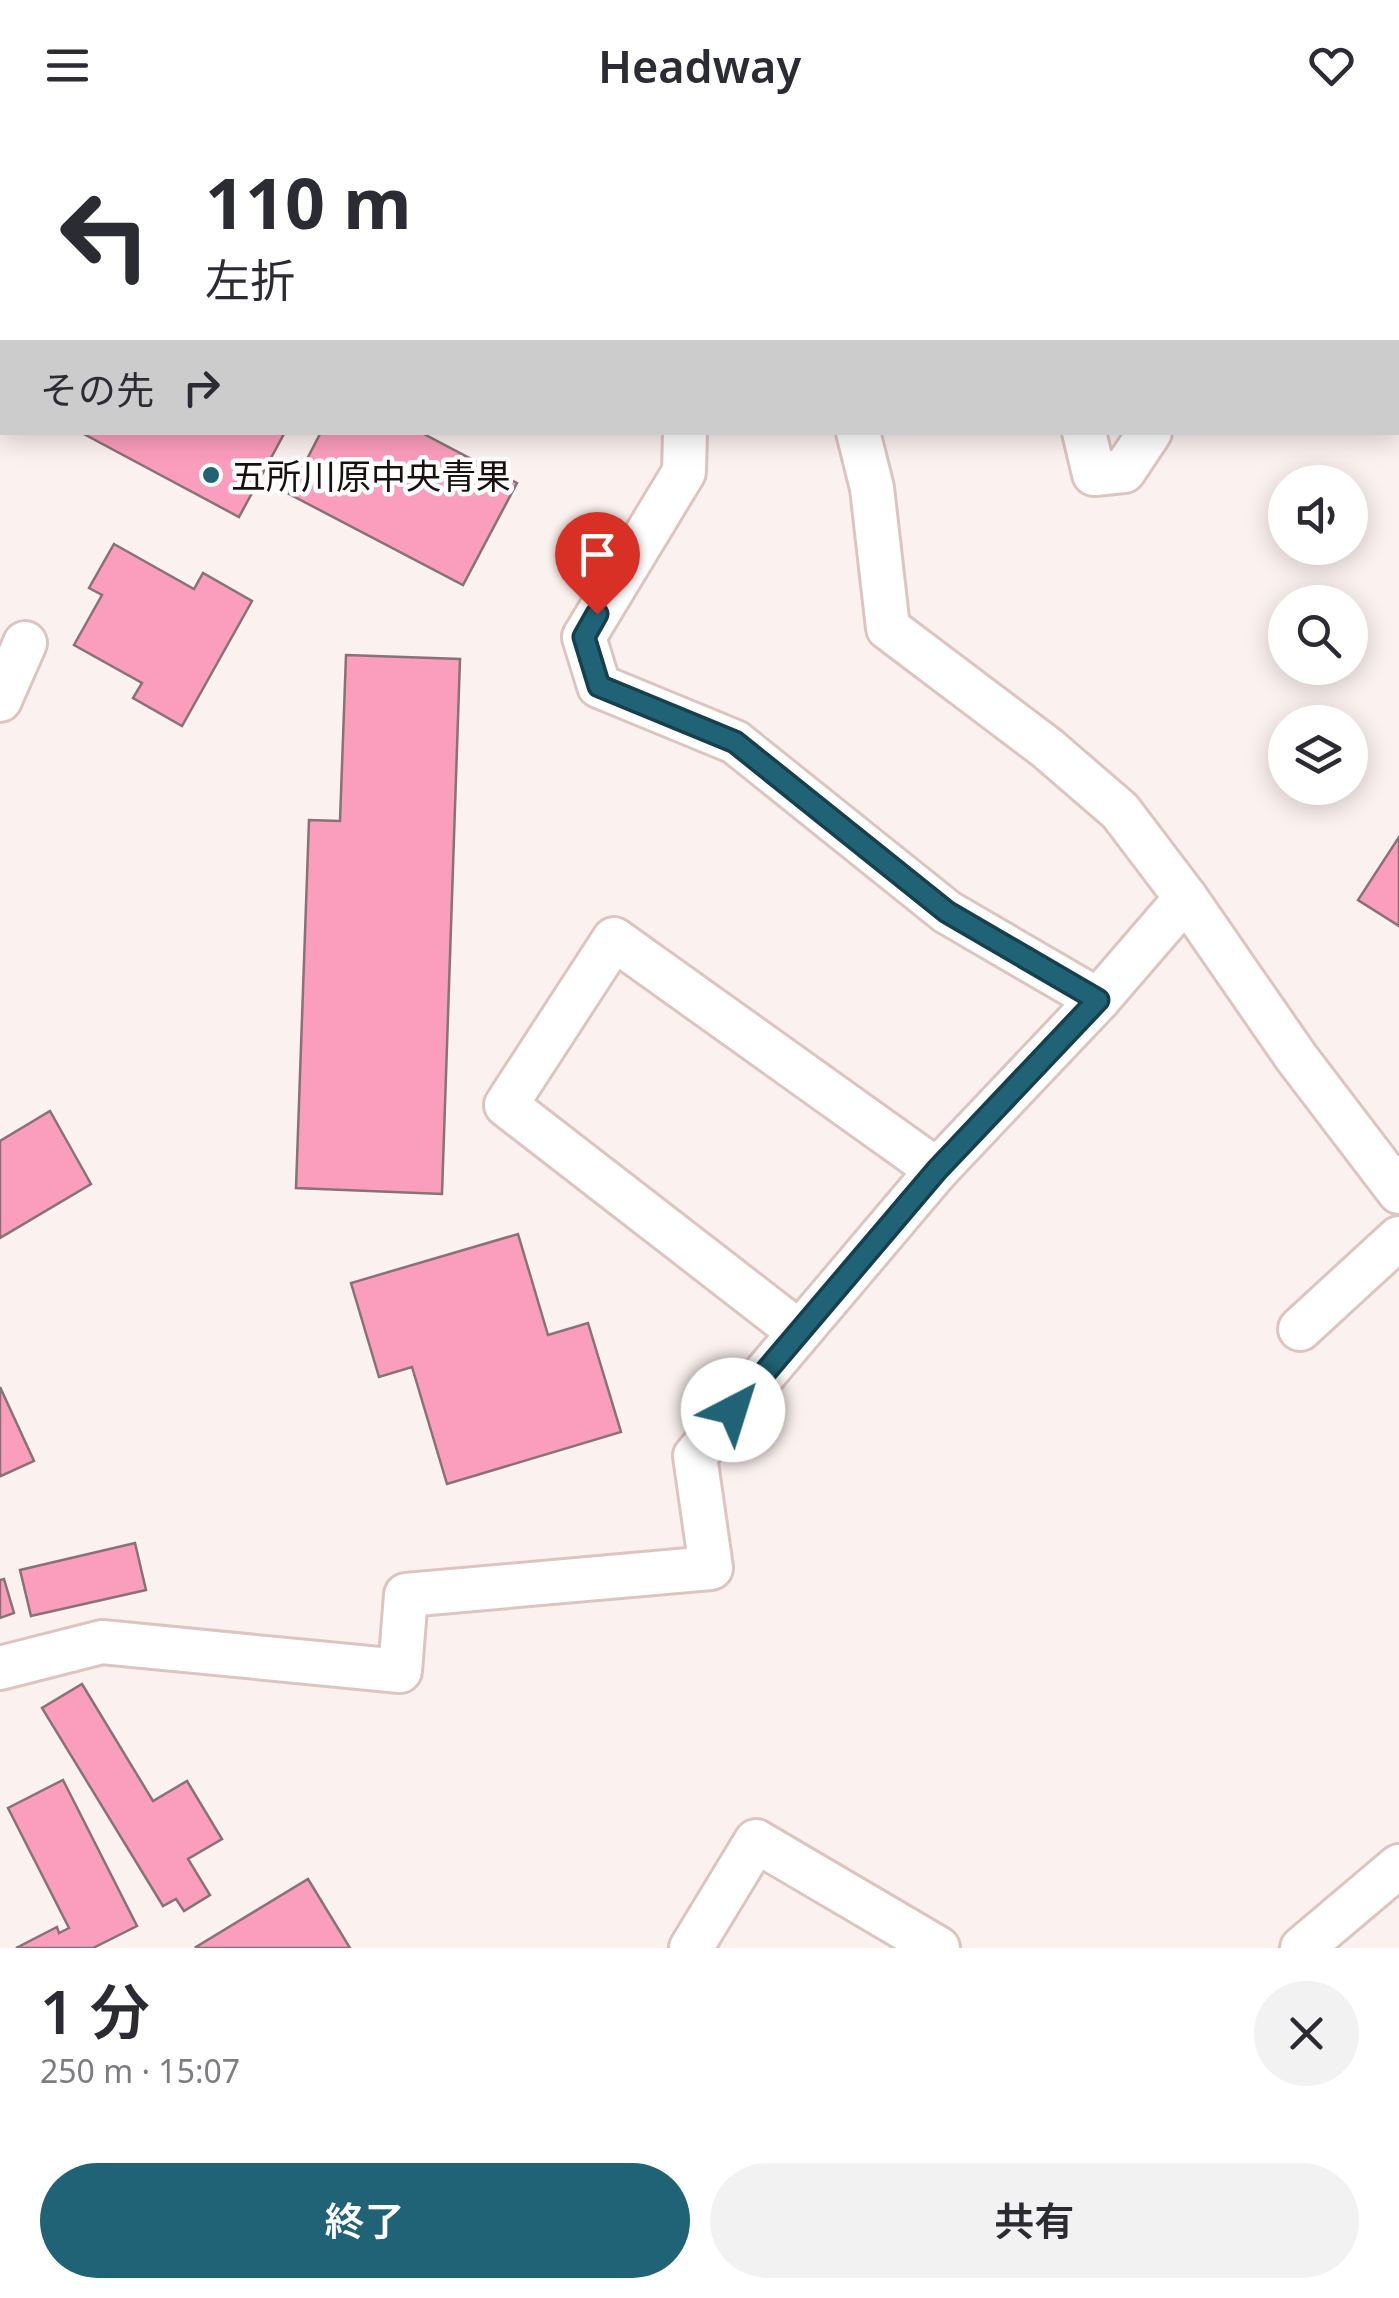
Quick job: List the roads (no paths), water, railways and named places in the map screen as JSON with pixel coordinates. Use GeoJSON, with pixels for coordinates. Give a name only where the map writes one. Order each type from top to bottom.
{"type":"FeatureCollection","features":[{"type":"Feature","properties":{"kind":"street"},"geometry":{"type":"LineString","coordinates":[[686,435],[684,472],[584,637],[599,686],[735,742],[947,912],[1098,1000]]}},
{"type":"Feature","properties":{"kind":"street"},"geometry":{"type":"LineString","coordinates":[[859,435],[872,488],[888,628],[1047,748],[1120,811],[1186,898],[1296,1057],[1399,1192]]}},
{"type":"Feature","properties":{"kind":"street"},"geometry":{"type":"LineString","coordinates":[[1085,435],[1094,474],[1124,471],[1148,435]]}},
{"type":"Feature","properties":{"kind":"street"},"geometry":{"type":"LineString","coordinates":[[0,700],[25,643]]}},
{"type":"Feature","properties":{"kind":"street"},"geometry":{"type":"LineString","coordinates":[[0,1668],[102,1642],[400,1672],[406,1595],[711,1568],[695,1456],[937,1170],[1098,1000],[1186,898]]}},
{"type":"Feature","properties":{"kind":"street"},"geometry":{"type":"LineString","coordinates":[[799,1332],[506,1105],[614,938],[937,1170]]}},
{"type":"Feature","properties":{"kind":"street"},"geometry":{"type":"LineString","coordinates":[[1300,1329],[1399,1238]]}},
{"type":"Feature","properties":{"kind":"street"},"geometry":{"type":"LineString","coordinates":[[691,1948],[756,1841],[938,1948]]}},
{"type":"Feature","properties":{"kind":"street"},"geometry":{"type":"LineString","coordinates":[[1302,1948],[1399,1866]]}},
{"type":"Feature","properties":{"kind":"place","name":"五所川原中央青果"},"geometry":{"type":"Point","coordinates":[211,475]}}]}
